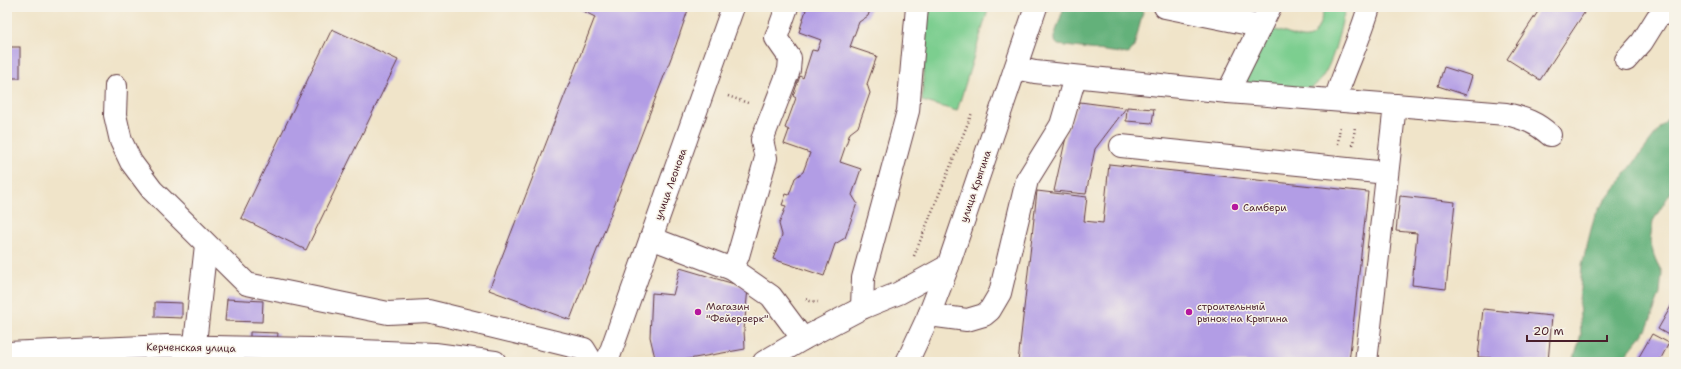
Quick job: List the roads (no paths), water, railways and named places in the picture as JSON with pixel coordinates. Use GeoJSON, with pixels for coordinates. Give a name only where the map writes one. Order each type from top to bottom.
{"type":"FeatureCollection","features":[{"type":"Feature","properties":{"kind":"main road","name":"улица Леонова"},"geometry":{"type":"LineString","coordinates":[[607,362],[733,7]]}},
{"type":"Feature","properties":{"kind":"main road"},"geometry":{"type":"LineString","coordinates":[[732,269],[738,256],[766,158],[762,140],[789,70],[790,58],[776,38],[787,7]]}},
{"type":"Feature","properties":{"kind":"main road"},"geometry":{"type":"LineString","coordinates":[[862,308],[863,278],[908,111],[917,7]]}},
{"type":"Feature","properties":{"kind":"main road","name":"улица Крыгина"},"geometry":{"type":"LineString","coordinates":[[907,362],[929,314],[948,266],[1036,7]]}},
{"type":"Feature","properties":{"kind":"main road"},"geometry":{"type":"LineString","coordinates":[[1165,7],[1259,26]]}},
{"type":"Feature","properties":{"kind":"main road"},"geometry":{"type":"LineString","coordinates":[[1228,92],[1259,26],[1270,7]]}},
{"type":"Feature","properties":{"kind":"main road"},"geometry":{"type":"LineString","coordinates":[[1335,100],[1342,78],[1364,26],[1369,7]]}},
{"type":"Feature","properties":{"kind":"main road"},"geometry":{"type":"LineString","coordinates":[[1626,60],[1642,42],[1657,18],[1673,7]]}},
{"type":"Feature","properties":{"kind":"main road"},"geometry":{"type":"LineString","coordinates":[[1016,68],[1075,77],[1228,92],[1506,114],[1520,117],[1539,125],[1550,135]]}},
{"type":"Feature","properties":{"kind":"main road"},"geometry":{"type":"LineString","coordinates":[[929,314],[967,320],[984,315],[990,310],[1000,293],[1026,180],[1061,125],[1075,77]]}},
{"type":"Feature","properties":{"kind":"main road"},"geometry":{"type":"LineString","coordinates":[[116,86],[115,115],[121,141],[130,162],[152,190],[247,284],[388,313],[428,311],[584,349],[592,362]]}},
{"type":"Feature","properties":{"kind":"main road"},"geometry":{"type":"LineString","coordinates":[[1366,362],[1395,105]]}},
{"type":"Feature","properties":{"kind":"main road"},"geometry":{"type":"LineString","coordinates":[[1121,146],[1387,173]]}},
{"type":"Feature","properties":{"kind":"main road"},"geometry":{"type":"LineString","coordinates":[[651,238],[732,269],[771,296],[803,339]]}},
{"type":"Feature","properties":{"kind":"main road"},"geometry":{"type":"LineString","coordinates":[[194,354],[206,245]]}},
{"type":"Feature","properties":{"kind":"main road"},"geometry":{"type":"LineString","coordinates":[[764,362],[803,339],[862,308],[899,293],[948,266]]}},
{"type":"Feature","properties":{"kind":"main road","name":"Керченская улица"},"geometry":{"type":"LineString","coordinates":[[7,352],[167,346],[194,354],[313,349],[428,354],[495,362]]}},
{"type":"Feature","properties":{"kind":"place","name":"Самбери"},"geometry":{"type":"Point","coordinates":[1235,207]}},
{"type":"Feature","properties":{"kind":"place","name":"Магазин \"Фейерверк\""},"geometry":{"type":"Point","coordinates":[698,312]}},
{"type":"Feature","properties":{"kind":"place","name":"строительный рынок на Крыгина"},"geometry":{"type":"Point","coordinates":[1189,312]}}]}
